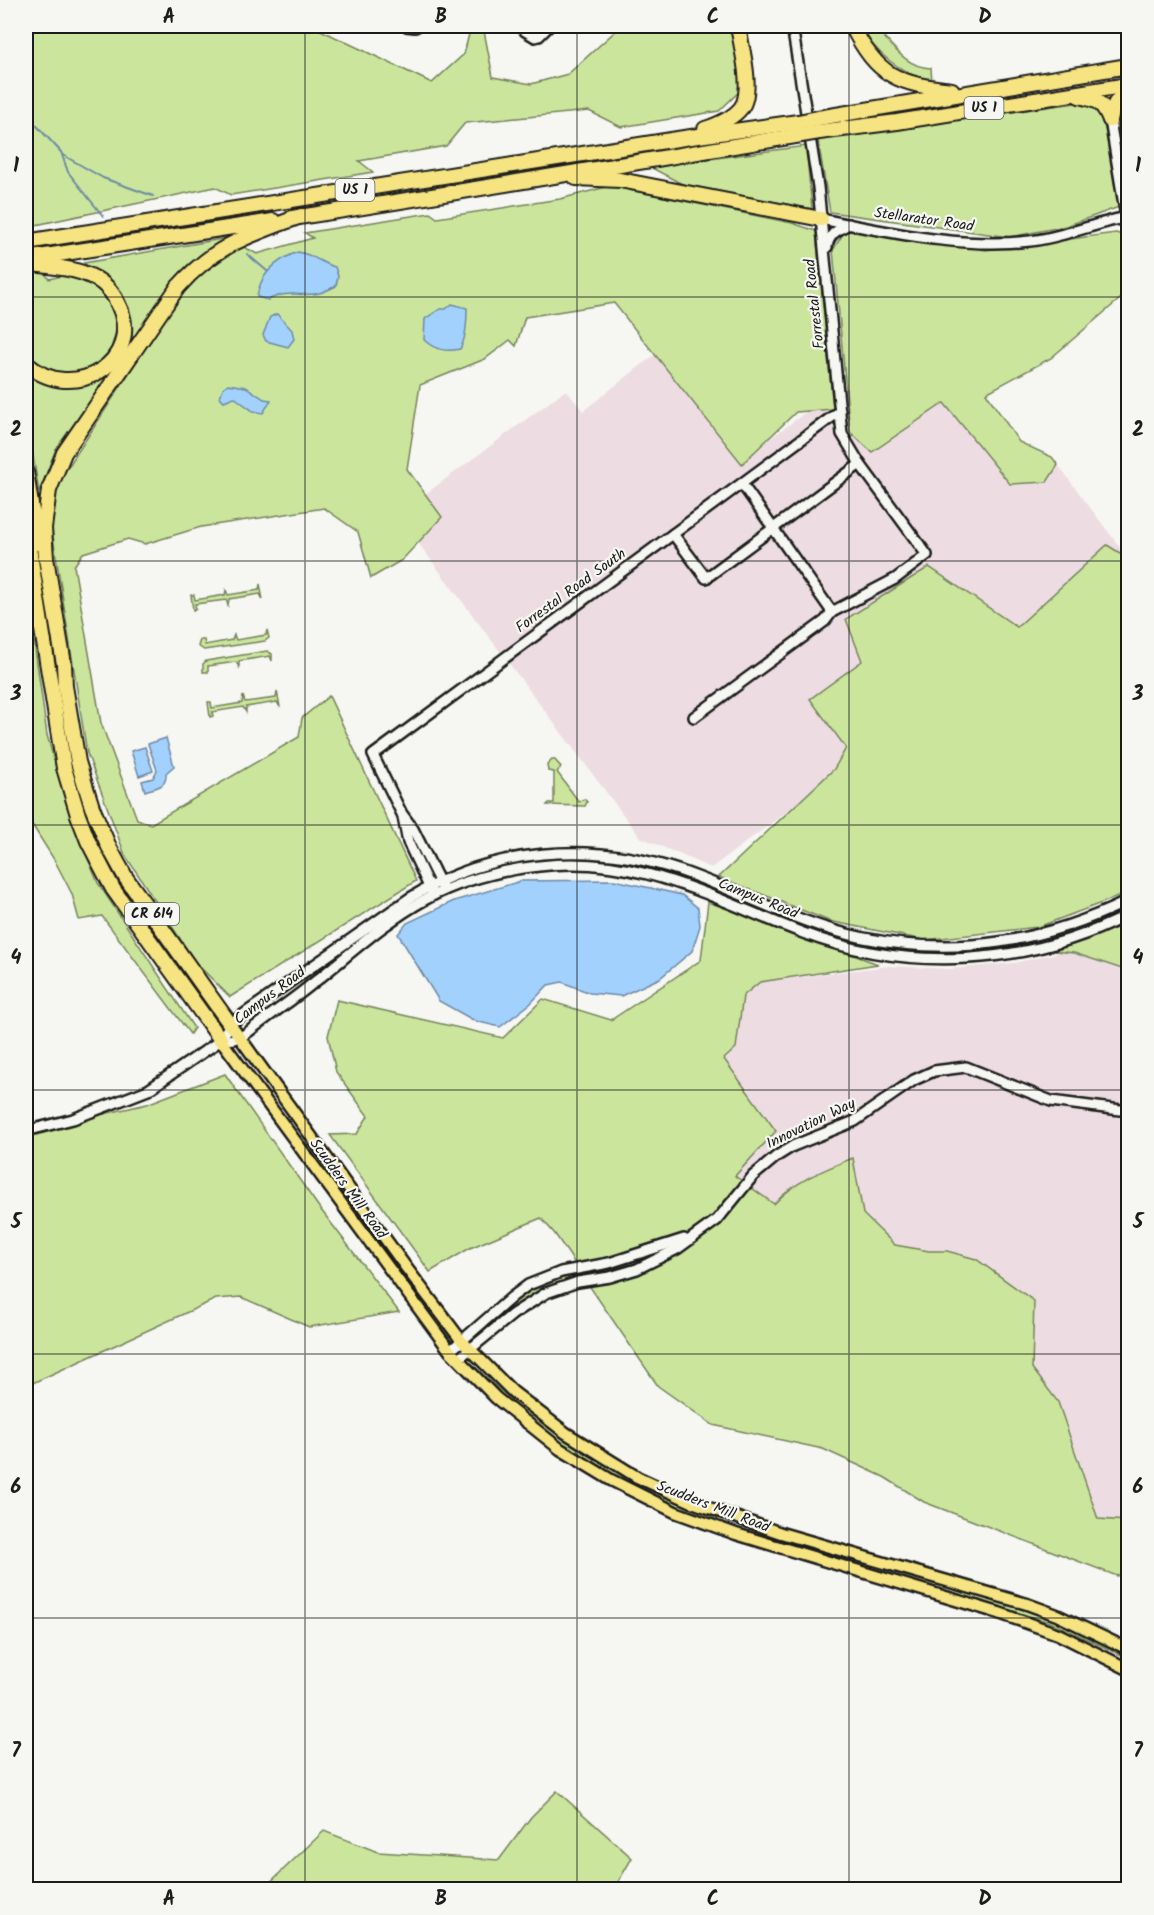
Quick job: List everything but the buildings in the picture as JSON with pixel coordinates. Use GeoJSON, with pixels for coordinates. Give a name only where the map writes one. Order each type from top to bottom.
{"type":"FeatureCollection","features":[{"type":"Feature","properties":{"kind":"highway"},"geometry":{"type":"LineString","coordinates":[[684,138],[717,125],[733,115],[741,108],[746,98],[747,87],[738,26]]}},
{"type":"Feature","properties":{"kind":"highway"},"geometry":{"type":"LineString","coordinates":[[852,26],[873,59],[889,74],[912,85],[966,92]]}},
{"type":"Feature","properties":{"kind":"highway","name":"US 1"},"geometry":{"type":"LineString","coordinates":[[26,261],[555,177],[818,125],[966,92],[1128,66]]}},
{"type":"Feature","properties":{"kind":"highway","name":"US 1"},"geometry":{"type":"LineString","coordinates":[[818,125],[897,122],[1128,85]]}},
{"type":"Feature","properties":{"kind":"highway"},"geometry":{"type":"LineString","coordinates":[[1110,120],[1113,104],[1128,91]]}},
{"type":"Feature","properties":{"kind":"highway"},"geometry":{"type":"LineString","coordinates":[[1070,94],[1094,100],[1105,106],[1110,120]]}},
{"type":"Feature","properties":{"kind":"highway","name":"US 1"},"geometry":{"type":"LineString","coordinates":[[26,242],[684,138],[800,128]]}},
{"type":"Feature","properties":{"kind":"highway"},"geometry":{"type":"LineString","coordinates":[[555,177],[620,180],[821,219]]}},
{"type":"Feature","properties":{"kind":"highway"},"geometry":{"type":"LineString","coordinates":[[65,686],[64,664],[46,558],[44,528],[49,490],[60,461],[144,335],[186,277],[212,255],[230,244],[301,216]]}},
{"type":"Feature","properties":{"kind":"highway"},"geometry":{"type":"LineString","coordinates":[[26,261],[72,270],[100,281],[110,289],[121,310],[124,332],[122,344],[113,359],[101,371],[86,378],[68,381],[52,379],[34,371],[26,363]]}},
{"type":"Feature","properties":{"kind":"highway"},"geometry":{"type":"LineString","coordinates":[[26,472],[57,662],[65,686]]}},
{"type":"Feature","properties":{"kind":"highway","name":"CR 614"},"geometry":{"type":"LineString","coordinates":[[26,530],[64,768],[78,815],[88,841],[113,889],[221,1040]]}},
{"type":"Feature","properties":{"kind":"highway","name":"CR 614"},"geometry":{"type":"LineString","coordinates":[[65,686],[78,762],[92,807],[109,847],[126,878],[230,1024]]}},
{"type":"Feature","properties":{"kind":"main road","name":"Scudders Mill Road"},"geometry":{"type":"LineString","coordinates":[[230,1024],[465,1345],[539,1413],[587,1448],[637,1477],[692,1502],[781,1533],[1027,1604],[1057,1615],[1128,1649]]}},
{"type":"Feature","properties":{"kind":"main road","name":"Scudders Mill Road"},"geometry":{"type":"LineString","coordinates":[[221,1040],[454,1355],[496,1398],[560,1449],[611,1480],[657,1504],[736,1534],[999,1613],[1058,1634],[1128,1669]]}},
{"type":"Feature","properties":{"kind":"street"},"geometry":{"type":"LineString","coordinates":[[406,26],[417,26]]}},
{"type":"Feature","properties":{"kind":"street"},"geometry":{"type":"LineString","coordinates":[[523,26],[526,32],[535,37],[549,26]]}},
{"type":"Feature","properties":{"kind":"street","name":"Forrestal Road"},"geometry":{"type":"LineString","coordinates":[[792,26],[821,219],[843,434],[860,464],[927,555],[895,579],[832,612]]}},
{"type":"Feature","properties":{"kind":"street"},"geometry":{"type":"LineString","coordinates":[[1110,120],[1126,200],[1127,217]]}},
{"type":"Feature","properties":{"kind":"street","name":"Stellarator Road"},"geometry":{"type":"LineString","coordinates":[[821,219],[940,240],[997,243],[1051,237],[1127,217]]}},
{"type":"Feature","properties":{"kind":"street"},"geometry":{"type":"LineString","coordinates":[[825,255],[828,239],[836,231],[849,224]]}},
{"type":"Feature","properties":{"kind":"street","name":"Forrestal Road South"},"geometry":{"type":"LineString","coordinates":[[444,891],[373,755],[840,411]]}},
{"type":"Feature","properties":{"kind":"street"},"geometry":{"type":"LineString","coordinates":[[674,534],[706,578],[860,464]]}},
{"type":"Feature","properties":{"kind":"street"},"geometry":{"type":"LineString","coordinates":[[694,717],[825,621],[832,612],[742,484]]}},
{"type":"Feature","properties":{"kind":"street","name":"Forrestal Road South"},"geometry":{"type":"LineString","coordinates":[[402,814],[408,842],[434,896]]}},
{"type":"Feature","properties":{"kind":"street","name":"Campus Road"},"geometry":{"type":"LineString","coordinates":[[221,1040],[230,1024],[354,935],[429,886],[492,862],[528,855],[583,852],[649,861],[681,871],[832,930],[896,944],[933,947],[1017,940],[1058,930],[1096,917],[1128,901]]}},
{"type":"Feature","properties":{"kind":"street","name":"Campus Road"},"geometry":{"type":"LineString","coordinates":[[221,1040],[240,1038],[400,915],[444,891],[516,869],[558,864],[612,866],[661,877],[805,934],[840,945],[889,955],[942,959],[1014,953],[1045,946],[1083,934],[1128,915]]}},
{"type":"Feature","properties":{"kind":"street"},"geometry":{"type":"LineString","coordinates":[[26,1131],[73,1119],[134,1097],[158,1084],[221,1040]]}},
{"type":"Feature","properties":{"kind":"street","name":"Innovation Way"},"geometry":{"type":"LineString","coordinates":[[465,1345],[498,1327],[529,1302],[546,1293],[578,1282],[628,1272],[666,1254],[717,1220],[753,1176],[777,1156],[793,1146],[855,1121],[915,1080],[934,1071],[966,1067],[1051,1101],[1128,1112]]}},
{"type":"Feature","properties":{"kind":"street","name":"Innovation Way"},"geometry":{"type":"LineString","coordinates":[[465,1345],[512,1297],[528,1285],[561,1272],[624,1259],[698,1234]]}},
{"type":"Feature","properties":{"kind":"street"},"geometry":{"type":"LineString","coordinates":[[624,1259],[628,1272]]}},
{"type":"Feature","properties":{"kind":"street"},"geometry":{"type":"LineString","coordinates":[[454,1355],[465,1345]]}},
{"type":"Feature","properties":{"kind":"shaded area"},"geometry":{"type":"Polygon","coordinates":[[[667,345],[750,454],[835,390],[873,440],[948,384],[1021,480],[1052,457],[1128,558],[711,868],[640,837],[397,515],[566,390],[583,411],[667,345]]]}},
{"type":"Feature","properties":{"kind":"shaded area"},"geometry":{"type":"Polygon","coordinates":[[[1105,942],[1128,953],[1128,1578],[983,1526],[924,1502],[884,1477],[823,1449],[713,1425],[634,1145],[736,1048],[743,996],[760,982],[889,966],[950,969],[1014,963],[1105,942]]]}},
{"type":"Feature","properties":{"kind":"green space"},"geometry":{"type":"Polygon","coordinates":[[[26,26],[312,26],[432,83],[464,54],[471,26],[483,26],[493,77],[531,84],[568,74],[621,26],[733,26],[744,87],[719,111],[621,127],[589,111],[465,123],[446,146],[359,161],[373,172],[231,195],[215,187],[26,227],[26,26]]]}},
{"type":"Feature","properties":{"kind":"green space"},"geometry":{"type":"Polygon","coordinates":[[[861,26],[874,26],[906,59],[922,67],[931,68],[932,84],[910,74],[882,55],[861,26]]]}},
{"type":"Feature","properties":{"kind":"green space"},"geometry":{"type":"Polygon","coordinates":[[[1128,94],[1128,175],[1119,121],[1119,103],[1128,94]]]}},
{"type":"Feature","properties":{"kind":"green space"},"geometry":{"type":"Polygon","coordinates":[[[1090,101],[1104,120],[1119,207],[1066,226],[1010,237],[830,212],[818,140],[1090,101]]]}},
{"type":"Feature","properties":{"kind":"green space"},"geometry":{"type":"Polygon","coordinates":[[[806,146],[812,209],[682,184],[650,167],[806,146]]]}},
{"type":"Feature","properties":{"kind":"green space"},"geometry":{"type":"Polygon","coordinates":[[[610,186],[792,223],[816,231],[833,409],[796,412],[742,464],[614,303],[525,317],[516,346],[510,340],[485,359],[420,385],[407,469],[442,517],[402,560],[371,578],[358,532],[324,508],[201,527],[145,544],[128,539],[83,553],[74,566],[101,723],[137,819],[151,824],[299,737],[302,718],[329,696],[416,881],[230,997],[196,963],[125,855],[87,753],[52,530],[51,514],[57,484],[172,307],[196,278],[242,246],[257,254],[313,238],[305,233],[430,213],[437,218],[560,199],[610,186]]]}},
{"type":"Feature","properties":{"kind":"green space"},"geometry":{"type":"Polygon","coordinates":[[[854,230],[986,250],[1116,233],[1128,237],[1128,292],[1051,358],[986,393],[1019,442],[1052,457],[1058,465],[1047,482],[1010,484],[944,403],[872,452],[850,432],[833,250],[844,232],[854,230]]]}},
{"type":"Feature","properties":{"kind":"green space"},"geometry":{"type":"Polygon","coordinates":[[[233,237],[181,273],[123,356],[129,308],[112,283],[84,263],[233,237]]]}},
{"type":"Feature","properties":{"kind":"green space"},"geometry":{"type":"Polygon","coordinates":[[[44,272],[49,279],[71,274],[93,282],[113,302],[117,327],[109,357],[81,375],[73,377],[58,375],[44,368],[26,354],[26,274],[44,272]]]}},
{"type":"Feature","properties":{"kind":"green space"},"geometry":{"type":"Polygon","coordinates":[[[26,369],[42,382],[63,388],[80,386],[111,371],[56,449],[39,492],[26,413],[26,369]]]}},
{"type":"Feature","properties":{"kind":"green space"},"geometry":{"type":"Polygon","coordinates":[[[1107,545],[1128,558],[1128,893],[1038,927],[924,940],[829,921],[719,877],[834,769],[846,748],[810,699],[862,661],[846,619],[929,567],[1017,627],[1107,545]]]}},
{"type":"Feature","properties":{"kind":"green space"},"geometry":{"type":"Polygon","coordinates":[[[26,583],[47,735],[69,813],[98,883],[194,1028],[190,1034],[102,916],[79,920],[72,894],[55,861],[26,815],[26,583]]]}},
{"type":"Feature","properties":{"kind":"green space"},"geometry":{"type":"Polygon","coordinates":[[[260,584],[263,600],[260,594],[229,599],[228,605],[226,600],[195,604],[196,609],[193,610],[191,595],[194,595],[195,600],[225,595],[226,590],[228,595],[259,590],[260,584]]]}},
{"type":"Feature","properties":{"kind":"green space"},"geometry":{"type":"Polygon","coordinates":[[[267,630],[269,638],[265,641],[204,650],[198,646],[200,640],[204,640],[205,645],[232,640],[234,635],[236,640],[266,635],[267,630]]]}},
{"type":"Feature","properties":{"kind":"green space"},"geometry":{"type":"Polygon","coordinates":[[[267,651],[272,654],[272,661],[270,656],[239,661],[239,667],[236,662],[208,666],[208,672],[203,672],[203,664],[206,661],[267,651]]]}},
{"type":"Feature","properties":{"kind":"green space"},"geometry":{"type":"Polygon","coordinates":[[[277,691],[280,707],[277,702],[246,707],[246,712],[243,707],[212,712],[213,716],[210,717],[208,702],[211,702],[212,708],[242,703],[243,696],[245,702],[276,698],[277,691]]]}},
{"type":"Feature","properties":{"kind":"green space"},"geometry":{"type":"Polygon","coordinates":[[[555,760],[561,767],[557,772],[579,802],[584,799],[587,802],[585,806],[547,805],[554,803],[554,772],[548,771],[547,765],[555,760]]]}},
{"type":"Feature","properties":{"kind":"green space"},"geometry":{"type":"Polygon","coordinates":[[[92,830],[131,899],[210,1008],[214,1018],[104,864],[88,831],[92,830]]]}},
{"type":"Feature","properties":{"kind":"green space"},"geometry":{"type":"Polygon","coordinates":[[[708,902],[878,964],[760,982],[743,996],[736,1048],[724,1059],[776,1131],[735,1176],[774,1204],[801,1182],[853,1158],[863,1214],[895,1245],[929,1251],[947,1251],[976,1259],[1034,1301],[1032,1368],[1058,1402],[1098,1519],[1128,1521],[1128,1572],[1117,1576],[924,1502],[884,1477],[823,1449],[713,1425],[658,1386],[584,1278],[559,1284],[537,1294],[496,1323],[493,1319],[524,1296],[545,1284],[581,1272],[541,1218],[470,1248],[430,1272],[330,1135],[357,1134],[368,1116],[336,1072],[328,1036],[337,1000],[503,1038],[543,999],[611,1020],[701,960],[708,902]]]}},
{"type":"Feature","properties":{"kind":"green space"},"geometry":{"type":"Polygon","coordinates":[[[1128,921],[1128,971],[1074,953],[1043,950],[1117,928],[1128,921]]]}},
{"type":"Feature","properties":{"kind":"green space"},"geometry":{"type":"Polygon","coordinates":[[[225,1074],[318,1206],[399,1312],[309,1327],[241,1297],[216,1299],[26,1386],[26,1132],[147,1104],[225,1074]]]}},
{"type":"Feature","properties":{"kind":"green space"},"geometry":{"type":"Polygon","coordinates":[[[285,1119],[335,1178],[451,1335],[448,1337],[406,1283],[285,1119]]]}},
{"type":"Feature","properties":{"kind":"green space"},"geometry":{"type":"Polygon","coordinates":[[[469,1361],[503,1393],[584,1452],[620,1474],[663,1496],[717,1518],[717,1521],[652,1498],[595,1467],[528,1419],[467,1363],[469,1361]]]}},
{"type":"Feature","properties":{"kind":"green space"},"geometry":{"type":"Polygon","coordinates":[[[746,1531],[812,1550],[846,1556],[991,1598],[1069,1626],[1128,1654],[1128,1658],[1050,1622],[745,1534],[746,1531]]]}},
{"type":"Feature","properties":{"kind":"green space"},"geometry":{"type":"Polygon","coordinates":[[[557,1791],[632,1858],[614,1889],[263,1889],[324,1831],[378,1852],[499,1860],[531,1817],[557,1791]]]}},
{"type":"Feature","properties":{"kind":"water"},"geometry":{"type":"Polygon","coordinates":[[[298,252],[335,267],[338,276],[336,286],[317,294],[287,294],[268,300],[257,297],[262,281],[270,269],[283,259],[298,252]]]}},
{"type":"Feature","properties":{"kind":"water"},"geometry":{"type":"Polygon","coordinates":[[[452,304],[467,308],[464,340],[460,349],[450,350],[432,346],[424,340],[425,319],[452,304]]]}},
{"type":"Feature","properties":{"kind":"water"},"geometry":{"type":"Polygon","coordinates":[[[277,314],[292,330],[294,339],[288,347],[266,341],[263,335],[270,317],[277,314]]]}},
{"type":"Feature","properties":{"kind":"water"},"geometry":{"type":"Polygon","coordinates":[[[228,384],[246,387],[264,399],[271,400],[263,413],[253,411],[234,397],[224,401],[220,397],[223,388],[228,384]]]}},
{"type":"Feature","properties":{"kind":"water"},"geometry":{"type":"Polygon","coordinates":[[[166,738],[174,766],[166,773],[163,784],[145,791],[142,781],[153,778],[157,770],[148,744],[166,738]]]}},
{"type":"Feature","properties":{"kind":"water"},"geometry":{"type":"Polygon","coordinates":[[[145,747],[153,771],[139,776],[131,751],[145,747]]]}},
{"type":"Feature","properties":{"kind":"water"},"geometry":{"type":"Polygon","coordinates":[[[614,880],[682,895],[698,908],[700,926],[692,951],[660,978],[621,996],[590,993],[562,982],[548,985],[530,1004],[500,1027],[475,1021],[439,1001],[398,934],[407,923],[454,901],[521,881],[614,880]]]}},
{"type":"Feature","properties":{"kind":"waterway"},"geometry":{"type":"LineString","coordinates":[[26,114],[61,152],[68,172],[103,216]]}},
{"type":"Feature","properties":{"kind":"waterway"},"geometry":{"type":"LineString","coordinates":[[63,155],[103,178],[153,196]]}},
{"type":"Feature","properties":{"kind":"waterway"},"geometry":{"type":"LineString","coordinates":[[247,254],[267,271]]}}]}
